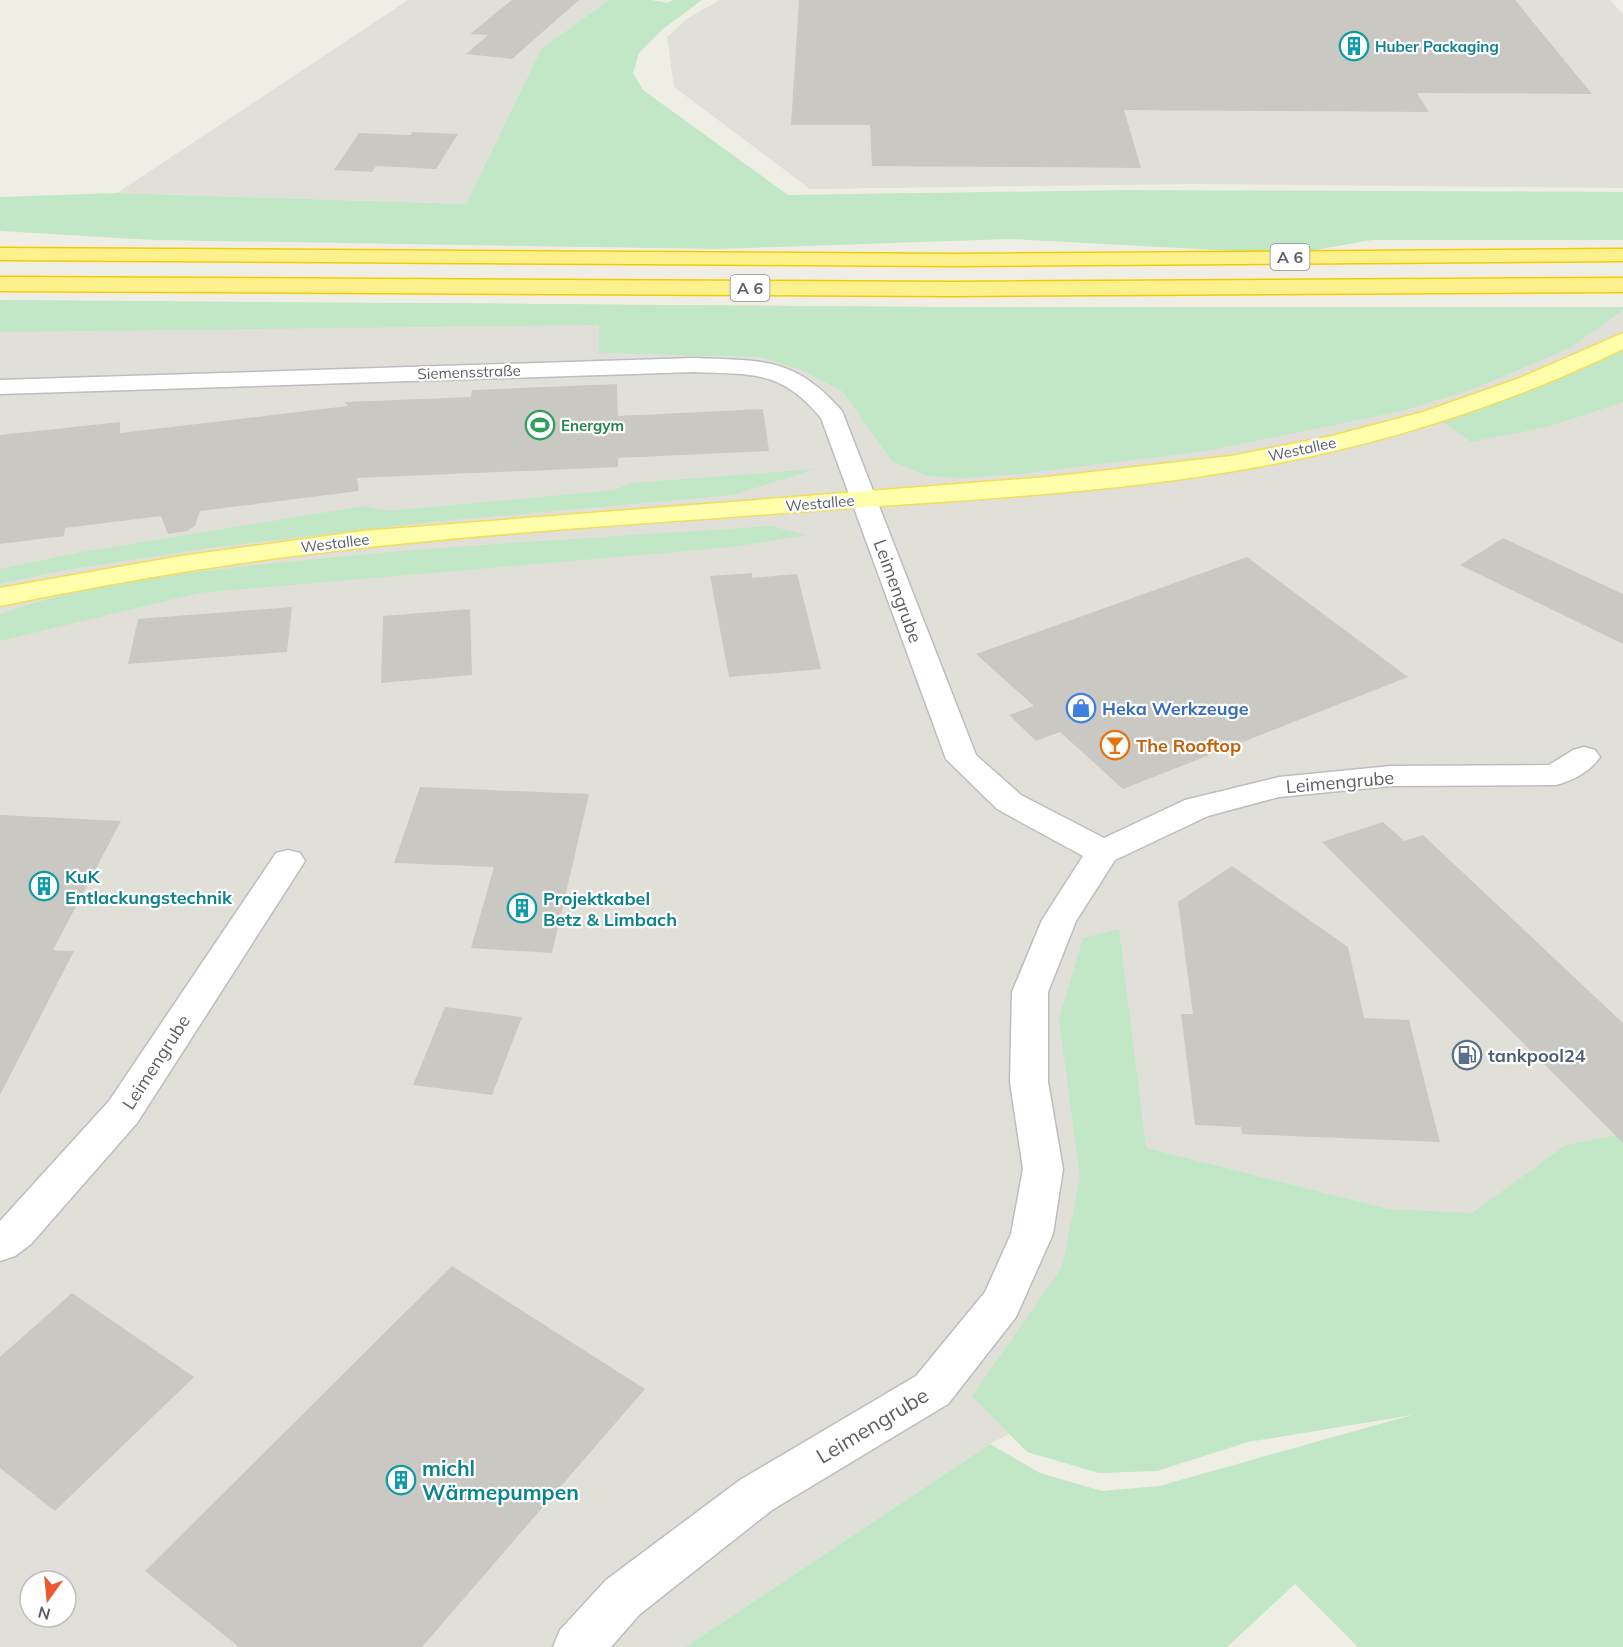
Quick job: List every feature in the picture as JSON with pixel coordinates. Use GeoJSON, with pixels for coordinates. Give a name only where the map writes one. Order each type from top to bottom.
{"type":"FeatureCollection","features":[{"type":"Feature","properties":{"kind":"highway","name":"A 6"},"geometry":{"type":"LineString","coordinates":[[0,254],[921,260],[1623,255]]}},
{"type":"Feature","properties":{"kind":"highway","name":"A 6"},"geometry":{"type":"LineString","coordinates":[[0,284],[929,289],[1623,285]]}},
{"type":"Feature","properties":{"kind":"main road","name":"Westallee"},"geometry":{"type":"LineString","coordinates":[[0,597],[77,580],[252,553],[363,539],[1072,483],[1230,464],[1366,436],[1469,406],[1565,369],[1623,340]]}},
{"type":"Feature","properties":{"kind":"street","name":"Siemensstraße"},"geometry":{"type":"LineString","coordinates":[[0,387],[694,365],[755,369],[791,378],[812,392],[833,416],[865,499]]}},
{"type":"Feature","properties":{"kind":"street","name":"Leimengrube"},"geometry":{"type":"LineString","coordinates":[[865,499],[899,597],[962,759],[1009,802],[1102,852]]}},
{"type":"Feature","properties":{"kind":"street","name":"Leimengrube"},"geometry":{"type":"LineString","coordinates":[[578,1647],[623,1597],[756,1495],[932,1390],[1001,1304],[1032,1234],[1043,1169],[1029,1082],[1030,992],[1059,920],[1102,852],[1197,808],[1279,787],[1391,776],[1556,775],[1584,757]]}},
{"type":"Feature","properties":{"kind":"street","name":"Leimengrube"},"geometry":{"type":"LineString","coordinates":[[0,1244],[16,1232],[123,1112],[288,861]]}},
{"type":"Feature","properties":{"kind":"shaded area"},"geometry":{"type":"Polygon","coordinates":[[[408,0],[609,0],[541,49],[466,204],[117,193],[408,0]]]}},
{"type":"Feature","properties":{"kind":"shaded area"},"geometry":{"type":"Polygon","coordinates":[[[720,0],[1610,0],[1623,14],[1623,188],[1191,184],[810,189],[674,87],[667,37],[688,18],[720,0]]]}},
{"type":"Feature","properties":{"kind":"shaded area"},"geometry":{"type":"Polygon","coordinates":[[[0,300],[938,307],[1623,307],[1623,1225],[1234,1313],[990,1444],[685,1647],[0,1647],[0,300]]]}},
{"type":"Feature","properties":{"kind":"green space"},"geometry":{"type":"Polygon","coordinates":[[[609,0],[651,0],[668,3],[673,0],[702,0],[663,29],[639,53],[633,73],[643,90],[788,195],[1127,190],[1623,192],[1623,240],[1372,240],[1292,254],[1009,239],[717,249],[153,240],[0,231],[0,197],[117,193],[466,204],[541,49],[609,0]]]}},
{"type":"Feature","properties":{"kind":"green space"},"geometry":{"type":"Polygon","coordinates":[[[0,300],[938,307],[1623,307],[1623,310],[1570,348],[1471,390],[1402,411],[1206,451],[1020,474],[962,478],[927,476],[892,461],[842,391],[801,370],[759,357],[599,353],[599,325],[0,332],[0,300]]]}},
{"type":"Feature","properties":{"kind":"green space"},"geometry":{"type":"Polygon","coordinates":[[[1623,340],[1623,402],[1547,427],[1471,442],[1435,416],[1623,340]]]}},
{"type":"Feature","properties":{"kind":"green space"},"geometry":{"type":"Polygon","coordinates":[[[815,469],[733,495],[432,522],[216,547],[59,571],[0,584],[0,569],[81,552],[364,506],[388,511],[615,490],[631,483],[815,469]]]}},
{"type":"Feature","properties":{"kind":"green space"},"geometry":{"type":"Polygon","coordinates":[[[771,526],[806,535],[733,547],[199,593],[0,641],[0,614],[68,594],[141,580],[346,556],[771,526]]]}},
{"type":"Feature","properties":{"kind":"green space"},"geometry":{"type":"Polygon","coordinates":[[[1119,929],[1146,1148],[1388,1209],[1472,1213],[1566,1145],[1623,1134],[1623,1647],[1358,1647],[1295,1584],[1227,1647],[685,1647],[990,1444],[1040,1473],[1102,1491],[1159,1486],[1412,1415],[1248,1442],[1157,1471],[1099,1473],[1027,1452],[972,1396],[1062,1267],[1080,1178],[1059,1019],[1083,938],[1119,929]]]}},
{"type":"Feature","properties":{"kind":"building"},"geometry":{"type":"Polygon","coordinates":[[[512,0],[579,0],[512,59],[466,54],[488,35],[470,34],[512,0]]]}},
{"type":"Feature","properties":{"kind":"building"},"geometry":{"type":"Polygon","coordinates":[[[799,0],[1515,0],[1592,94],[1417,93],[1429,112],[1124,110],[1141,168],[872,166],[870,125],[791,125],[799,0]]]}},
{"type":"Feature","properties":{"kind":"building"},"geometry":{"type":"Polygon","coordinates":[[[412,132],[458,134],[436,169],[376,166],[372,172],[334,170],[359,133],[411,135],[412,132]]]}},
{"type":"Feature","properties":{"kind":"building"},"geometry":{"type":"Polygon","coordinates":[[[617,384],[618,416],[763,409],[769,451],[618,458],[618,467],[357,478],[359,491],[200,511],[195,526],[187,531],[168,534],[161,516],[65,528],[64,536],[0,544],[0,435],[120,422],[120,433],[348,406],[345,402],[471,397],[472,390],[617,384]]]}},
{"type":"Feature","properties":{"kind":"building"},"geometry":{"type":"Polygon","coordinates":[[[1503,538],[1623,594],[1623,644],[1460,565],[1503,538]]]}},
{"type":"Feature","properties":{"kind":"building"},"geometry":{"type":"Polygon","coordinates":[[[1247,557],[1408,677],[1123,789],[1060,732],[1036,741],[1009,715],[1034,706],[976,654],[1247,557]]]}},
{"type":"Feature","properties":{"kind":"building"},"geometry":{"type":"Polygon","coordinates":[[[752,573],[752,578],[797,574],[821,669],[729,677],[710,576],[752,573]]]}},
{"type":"Feature","properties":{"kind":"building"},"geometry":{"type":"Polygon","coordinates":[[[292,607],[287,652],[128,664],[138,619],[292,607]]]}},
{"type":"Feature","properties":{"kind":"building"},"geometry":{"type":"Polygon","coordinates":[[[470,609],[472,675],[381,683],[383,616],[470,609]]]}},
{"type":"Feature","properties":{"kind":"building","name":"Projektkabel Betz & Limbach"},"geometry":{"type":"Polygon","coordinates":[[[420,787],[589,794],[552,953],[471,948],[494,867],[394,863],[420,787]]]}},
{"type":"Feature","properties":{"kind":"building","name":"KuK Entlackungstechnik"},"geometry":{"type":"Polygon","coordinates":[[[0,815],[121,821],[53,950],[74,951],[0,1095],[0,815]]]}},
{"type":"Feature","properties":{"kind":"building"},"geometry":{"type":"Polygon","coordinates":[[[1383,822],[1404,841],[1423,835],[1623,1023],[1623,1143],[1322,842],[1383,822]]]}},
{"type":"Feature","properties":{"kind":"building"},"geometry":{"type":"Polygon","coordinates":[[[1232,866],[1348,947],[1364,1018],[1409,1020],[1440,1142],[1242,1134],[1241,1127],[1195,1125],[1181,1014],[1193,1014],[1178,902],[1232,866]]]}},
{"type":"Feature","properties":{"kind":"building"},"geometry":{"type":"Polygon","coordinates":[[[445,1007],[522,1017],[492,1095],[413,1085],[445,1007]]]}},
{"type":"Feature","properties":{"kind":"building","name":"michl Wärmepumpen"},"geometry":{"type":"Polygon","coordinates":[[[452,1266],[645,1389],[422,1647],[239,1647],[145,1571],[452,1266]]]}},
{"type":"Feature","properties":{"kind":"building"},"geometry":{"type":"Polygon","coordinates":[[[72,1293],[194,1377],[55,1511],[0,1468],[0,1357],[72,1293]]]}},
{"type":"Feature","properties":{"kind":"place","name":"Huber Packaging"},"geometry":{"type":"Point","coordinates":[1354,46]}},
{"type":"Feature","properties":{"kind":"place","name":"Energym"},"geometry":{"type":"Point","coordinates":[540,425]}},
{"type":"Feature","properties":{"kind":"place","name":"Heka Werkzeuge"},"geometry":{"type":"Point","coordinates":[1081,708]}},
{"type":"Feature","properties":{"kind":"place","name":"The Rooftop"},"geometry":{"type":"Point","coordinates":[1115,745]}},
{"type":"Feature","properties":{"kind":"place","name":"KuK Entlackungstechnik"},"geometry":{"type":"Point","coordinates":[44,886]}},
{"type":"Feature","properties":{"kind":"place","name":"Projektkabel Betz & Limbach"},"geometry":{"type":"Point","coordinates":[522,908]}},
{"type":"Feature","properties":{"kind":"place","name":"tankpool24"},"geometry":{"type":"Point","coordinates":[1467,1055]}},
{"type":"Feature","properties":{"kind":"place","name":"michl Wärmepumpen"},"geometry":{"type":"Point","coordinates":[401,1480]}}]}
